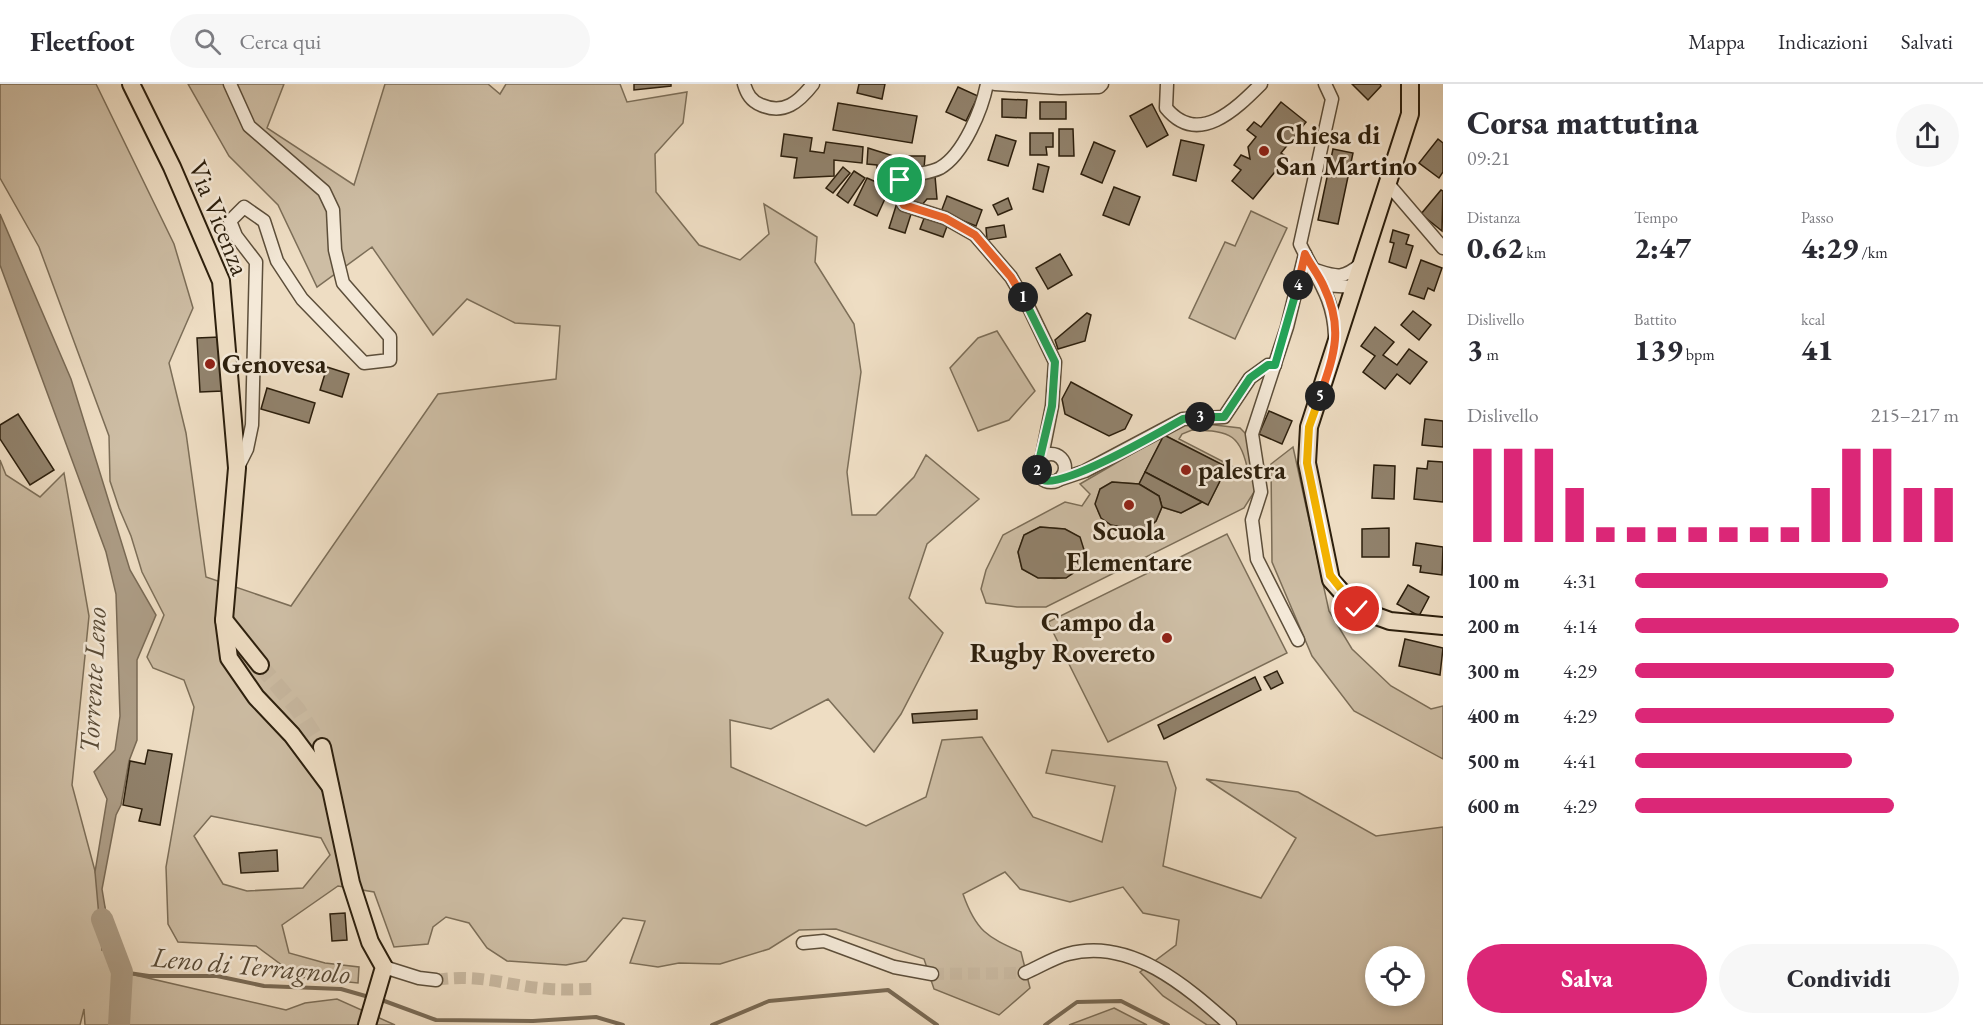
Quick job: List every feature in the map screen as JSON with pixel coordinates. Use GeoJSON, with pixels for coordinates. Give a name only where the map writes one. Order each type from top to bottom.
{"type":"FeatureCollection","features":[{"type":"Feature","properties":{"kind":"main road","name":"Via Vicenza"},"geometry":{"type":"LineString","coordinates":[[131,84],[167,157],[221,281],[237,468],[224,620],[229,658],[256,697],[292,735],[330,786]]}},
{"type":"Feature","properties":{"kind":"main road"},"geometry":{"type":"LineString","coordinates":[[1410,84],[1410,114],[1309,427],[1307,463],[1317,522],[1331,580],[1357,609],[1390,621],[1443,626]]}},
{"type":"Feature","properties":{"kind":"main road"},"geometry":{"type":"LineString","coordinates":[[224,620],[260,665]]}},
{"type":"Feature","properties":{"kind":"main road"},"geometry":{"type":"LineString","coordinates":[[322,747],[351,883],[382,973],[367,1025]]}},
{"type":"Feature","properties":{"kind":"street"},"geometry":{"type":"LineString","coordinates":[[230,84],[249,126],[324,191],[333,210],[335,250],[343,283],[390,337],[390,360],[364,363],[302,299],[277,261],[264,221],[244,207],[230,221],[236,236],[256,262],[257,322],[252,425],[247,449],[237,468]]}},
{"type":"Feature","properties":{"kind":"street"},"geometry":{"type":"LineString","coordinates":[[744,84],[747,94],[756,103],[770,109],[783,110],[802,98],[813,84]]}},
{"type":"Feature","properties":{"kind":"street"},"geometry":{"type":"LineString","coordinates":[[987,84],[975,123],[951,156],[941,167],[914,173],[900,180],[897,194],[904,205],[945,218],[975,235],[1011,277],[1030,310],[1055,362],[1052,406],[1042,456],[1037,464],[1040,477],[1048,481],[1058,480],[1085,471],[1183,419],[1224,417],[1250,378],[1268,365],[1275,365]]}},
{"type":"Feature","properties":{"kind":"street"},"geometry":{"type":"LineString","coordinates":[[995,84],[1060,88],[1099,87],[1102,84]]}},
{"type":"Feature","properties":{"kind":"street"},"geometry":{"type":"LineString","coordinates":[[1167,84],[1166,108],[1173,117],[1189,124],[1210,123],[1232,112],[1261,84]]}},
{"type":"Feature","properties":{"kind":"street"},"geometry":{"type":"LineString","coordinates":[[1325,84],[1332,99],[1300,244],[1312,269],[1324,285],[1334,314],[1336,349]]}},
{"type":"Feature","properties":{"kind":"street"},"geometry":{"type":"LineString","coordinates":[[1389,184],[1443,248]]}},
{"type":"Feature","properties":{"kind":"street"},"geometry":{"type":"LineString","coordinates":[[1298,640],[1257,559],[1252,520],[1261,492],[1252,434],[1275,365],[1305,254]]}},
{"type":"Feature","properties":{"kind":"street"},"geometry":{"type":"LineString","coordinates":[[1340,277],[1350,274],[1361,264]]}},
{"type":"Feature","properties":{"kind":"street"},"geometry":{"type":"LineString","coordinates":[[1312,269],[1340,277],[1354,287]]}},
{"type":"Feature","properties":{"kind":"street"},"geometry":{"type":"LineString","coordinates":[[1324,285],[1354,287]]}},
{"type":"Feature","properties":{"kind":"street"},"geometry":{"type":"LineString","coordinates":[[1042,456],[1051,453],[1063,459],[1064,473],[1058,480]]}},
{"type":"Feature","properties":{"kind":"street"},"geometry":{"type":"LineString","coordinates":[[803,943],[824,941],[894,967],[932,974]]}},
{"type":"Feature","properties":{"kind":"street"},"geometry":{"type":"LineString","coordinates":[[1025,973],[1068,954],[1100,952],[1140,959],[1181,982],[1225,1021]]}},
{"type":"Feature","properties":{"kind":"street"},"geometry":{"type":"LineString","coordinates":[[382,973],[436,980]]}},
{"type":"Feature","properties":{"kind":"shaded area"},"geometry":{"type":"Polygon","coordinates":[[[0,84],[96,84],[174,244],[193,308],[169,363],[186,433],[206,577],[291,606],[438,394],[556,379],[560,326],[515,323],[467,299],[433,335],[372,247],[317,287],[278,205],[229,156],[188,84],[284,84],[267,128],[354,185],[385,84],[488,84],[500,94],[506,84],[620,84],[627,102],[687,92],[683,123],[655,154],[656,192],[699,245],[740,260],[769,234],[764,204],[817,237],[815,262],[854,324],[861,372],[847,472],[852,515],[876,515],[914,477],[926,455],[979,499],[927,544],[909,598],[943,633],[901,714],[874,752],[828,699],[771,729],[730,720],[731,767],[866,826],[926,797],[942,740],[982,737],[1033,817],[1102,842],[1115,786],[1046,773],[1052,750],[1167,762],[1176,788],[1163,866],[1261,898],[1296,838],[1206,779],[1298,792],[1376,836],[1443,827],[1443,1025],[1207,1025],[1163,996],[1140,972],[1176,945],[1179,920],[1143,913],[1123,887],[1070,902],[1020,889],[1005,872],[963,894],[973,917],[984,931],[999,942],[1021,952],[1030,988],[999,1015],[934,989],[924,959],[836,929],[799,930],[769,949],[720,964],[679,963],[658,967],[630,963],[645,921],[623,918],[586,961],[566,965],[507,961],[487,948],[469,923],[446,917],[433,927],[428,944],[394,947],[374,892],[338,886],[282,925],[289,953],[325,963],[359,967],[358,983],[298,977],[256,946],[178,942],[168,924],[166,867],[194,707],[184,680],[153,668],[147,657],[164,615],[142,572],[131,536],[119,508],[110,481],[109,436],[39,247],[0,178],[0,84]],[[211,816],[194,836],[223,884],[247,891],[303,888],[330,855],[321,838],[211,816]]]}},
{"type":"Feature","properties":{"kind":"shaded area"},"geometry":{"type":"Polygon","coordinates":[[[1251,211],[1287,228],[1235,339],[1189,318],[1225,242],[1235,246],[1251,211]]]}},
{"type":"Feature","properties":{"kind":"shaded area"},"geometry":{"type":"Polygon","coordinates":[[[0,214],[71,379],[130,570],[156,615],[137,660],[137,740],[129,761],[121,805],[116,815],[102,889],[106,913],[120,946],[102,950],[95,872],[107,799],[94,772],[115,750],[120,716],[116,594],[106,552],[0,265],[0,214]]]}},
{"type":"Feature","properties":{"kind":"shaded area"},"geometry":{"type":"Polygon","coordinates":[[[997,331],[1035,391],[1009,420],[978,431],[950,368],[978,338],[997,331]]]}},
{"type":"Feature","properties":{"kind":"shaded area"},"geometry":{"type":"Polygon","coordinates":[[[1198,423],[1240,428],[1246,434],[1256,489],[1244,508],[1046,607],[1017,607],[986,603],[981,589],[986,570],[1003,535],[1065,502],[1082,506],[1090,494],[1080,484],[1164,435],[1183,424],[1198,423]],[[1192,430],[1182,434],[1179,439],[1249,475],[1238,443],[1225,434],[1192,430]],[[1164,435],[1139,484],[1112,482],[1100,489],[1097,502],[1098,511],[1102,518],[1115,526],[1145,531],[1156,521],[1162,507],[1181,513],[1202,502],[1208,504],[1227,467],[1164,435]],[[1040,527],[1024,535],[1018,552],[1022,569],[1046,578],[1068,576],[1076,571],[1081,563],[1082,552],[1079,537],[1065,529],[1040,527]]]}},
{"type":"Feature","properties":{"kind":"shaded area"},"geometry":{"type":"Polygon","coordinates":[[[1293,447],[1329,611],[1352,649],[1391,686],[1431,709],[1443,706],[1443,759],[1354,711],[1312,656],[1272,562],[1271,464],[1293,447]]]}},
{"type":"Feature","properties":{"kind":"shaded area"},"geometry":{"type":"Polygon","coordinates":[[[0,460],[6,475],[40,497],[64,473],[89,616],[72,785],[122,972],[286,1010],[305,1003],[337,999],[395,1025],[85,1025],[84,1009],[80,1025],[0,1025],[0,460]]]}},
{"type":"Feature","properties":{"kind":"shaded area","name":"Campo da Rugby Rovereto"},"geometry":{"type":"Polygon","coordinates":[[[1227,534],[1287,653],[1108,742],[1048,622],[1227,534]]]}},
{"type":"Feature","properties":{"kind":"shaded area"},"geometry":{"type":"Polygon","coordinates":[[[1114,1008],[1147,1025],[1069,1025],[1114,1008]]]}},
{"type":"Feature","properties":{"kind":"building"},"geometry":{"type":"Polygon","coordinates":[[[634,84],[671,84],[671,86],[634,90],[634,84]]]}},
{"type":"Feature","properties":{"kind":"building"},"geometry":{"type":"Polygon","coordinates":[[[859,84],[885,84],[882,99],[857,93],[859,84]]]}},
{"type":"Feature","properties":{"kind":"building"},"geometry":{"type":"Polygon","coordinates":[[[1352,84],[1380,84],[1381,86],[1368,100],[1352,84]]]}},
{"type":"Feature","properties":{"kind":"building"},"geometry":{"type":"Polygon","coordinates":[[[958,87],[978,96],[966,121],[946,112],[958,87]]]}},
{"type":"Feature","properties":{"kind":"building"},"geometry":{"type":"Polygon","coordinates":[[[1002,99],[1027,100],[1026,118],[1002,117],[1002,99]]]}},
{"type":"Feature","properties":{"kind":"building"},"geometry":{"type":"Polygon","coordinates":[[[1040,102],[1066,102],[1066,119],[1040,119],[1040,102]]]}},
{"type":"Feature","properties":{"kind":"building","name":"Chiesa di San Martino"},"geometry":{"type":"Polygon","coordinates":[[[1281,102],[1306,122],[1281,153],[1287,157],[1253,199],[1232,181],[1241,170],[1234,165],[1241,155],[1250,159],[1248,147],[1256,137],[1247,130],[1254,122],[1261,127],[1281,102]]]}},
{"type":"Feature","properties":{"kind":"building"},"geometry":{"type":"Polygon","coordinates":[[[838,103],[917,116],[912,143],[833,130],[838,103]]]}},
{"type":"Feature","properties":{"kind":"building"},"geometry":{"type":"Polygon","coordinates":[[[1152,104],[1168,135],[1147,147],[1130,116],[1152,104]]]}},
{"type":"Feature","properties":{"kind":"building"},"geometry":{"type":"Polygon","coordinates":[[[1059,129],[1073,129],[1074,156],[1059,156],[1059,129]]]}},
{"type":"Feature","properties":{"kind":"building"},"geometry":{"type":"Polygon","coordinates":[[[1030,133],[1053,133],[1053,147],[1046,147],[1047,155],[1030,155],[1030,133]]]}},
{"type":"Feature","properties":{"kind":"building"},"geometry":{"type":"Polygon","coordinates":[[[784,134],[812,138],[810,151],[824,153],[826,142],[863,147],[862,163],[834,160],[834,176],[794,178],[797,158],[781,156],[784,134]]]}},
{"type":"Feature","properties":{"kind":"building"},"geometry":{"type":"Polygon","coordinates":[[[996,135],[1016,141],[1008,166],[988,160],[996,135]]]}},
{"type":"Feature","properties":{"kind":"building"},"geometry":{"type":"Polygon","coordinates":[[[1438,139],[1443,143],[1443,172],[1439,178],[1419,163],[1438,139]]]}},
{"type":"Feature","properties":{"kind":"building"},"geometry":{"type":"Polygon","coordinates":[[[1181,140],[1204,145],[1196,181],[1173,175],[1181,140]]]}},
{"type":"Feature","properties":{"kind":"building"},"geometry":{"type":"Polygon","coordinates":[[[1094,142],[1115,151],[1102,183],[1081,174],[1094,142]]]}},
{"type":"Feature","properties":{"kind":"building"},"geometry":{"type":"Polygon","coordinates":[[[868,148],[906,160],[897,184],[877,176],[877,165],[867,164],[868,148]]]}},
{"type":"Feature","properties":{"kind":"building"},"geometry":{"type":"Polygon","coordinates":[[[1333,149],[1353,153],[1338,224],[1318,220],[1333,149]]]}},
{"type":"Feature","properties":{"kind":"building"},"geometry":{"type":"Polygon","coordinates":[[[909,156],[925,156],[924,169],[908,168],[909,156]]]}},
{"type":"Feature","properties":{"kind":"building"},"geometry":{"type":"Polygon","coordinates":[[[1038,164],[1049,167],[1043,192],[1033,189],[1038,164]]]}},
{"type":"Feature","properties":{"kind":"building"},"geometry":{"type":"Polygon","coordinates":[[[843,167],[850,173],[833,193],[826,188],[843,167]]]}},
{"type":"Feature","properties":{"kind":"building"},"geometry":{"type":"Polygon","coordinates":[[[854,171],[865,178],[848,203],[837,195],[854,171]]]}},
{"type":"Feature","properties":{"kind":"building"},"geometry":{"type":"Polygon","coordinates":[[[935,176],[937,199],[927,199],[921,206],[906,203],[905,183],[935,176]]]}},
{"type":"Feature","properties":{"kind":"building"},"geometry":{"type":"Polygon","coordinates":[[[867,178],[890,188],[877,216],[854,205],[867,178]]]}},
{"type":"Feature","properties":{"kind":"building"},"geometry":{"type":"Polygon","coordinates":[[[1114,187],[1140,197],[1129,225],[1103,215],[1114,187]]]}},
{"type":"Feature","properties":{"kind":"building"},"geometry":{"type":"Polygon","coordinates":[[[1441,190],[1443,191],[1442,231],[1421,214],[1441,190]]]}},
{"type":"Feature","properties":{"kind":"building"},"geometry":{"type":"Polygon","coordinates":[[[947,196],[982,210],[976,226],[941,212],[947,196]]]}},
{"type":"Feature","properties":{"kind":"building"},"geometry":{"type":"Polygon","coordinates":[[[1008,198],[1012,209],[998,215],[993,205],[1008,198]]]}},
{"type":"Feature","properties":{"kind":"building"},"geometry":{"type":"Polygon","coordinates":[[[896,206],[912,211],[905,233],[889,228],[896,206]]]}},
{"type":"Feature","properties":{"kind":"building"},"geometry":{"type":"Polygon","coordinates":[[[926,213],[949,221],[943,237],[920,229],[926,213]]]}},
{"type":"Feature","properties":{"kind":"building"},"geometry":{"type":"Polygon","coordinates":[[[1004,225],[1006,237],[987,240],[986,228],[1004,225]]]}},
{"type":"Feature","properties":{"kind":"building"},"geometry":{"type":"Polygon","coordinates":[[[1393,230],[1409,235],[1406,244],[1413,246],[1406,268],[1389,262],[1394,243],[1390,242],[1393,230]]]}},
{"type":"Feature","properties":{"kind":"building"},"geometry":{"type":"Polygon","coordinates":[[[1060,254],[1072,275],[1048,289],[1036,268],[1060,254]]]}},
{"type":"Feature","properties":{"kind":"building"},"geometry":{"type":"Polygon","coordinates":[[[1421,260],[1442,268],[1434,291],[1428,288],[1424,299],[1409,294],[1421,260]]]}},
{"type":"Feature","properties":{"kind":"building"},"geometry":{"type":"Polygon","coordinates":[[[1413,311],[1431,325],[1419,340],[1401,325],[1413,311]]]}},
{"type":"Feature","properties":{"kind":"building"},"geometry":{"type":"Polygon","coordinates":[[[1087,313],[1091,315],[1085,341],[1058,349],[1055,340],[1087,313]]]}},
{"type":"Feature","properties":{"kind":"building"},"geometry":{"type":"Polygon","coordinates":[[[1375,327],[1394,342],[1383,355],[1397,365],[1409,349],[1427,362],[1410,384],[1397,374],[1385,389],[1363,372],[1375,356],[1361,346],[1375,327]]]}},
{"type":"Feature","properties":{"kind":"building","name":"Genovesa"},"geometry":{"type":"Polygon","coordinates":[[[220,337],[223,391],[200,392],[197,338],[220,337]]]}},
{"type":"Feature","properties":{"kind":"building"},"geometry":{"type":"Polygon","coordinates":[[[327,367],[349,374],[342,397],[320,390],[327,367]]]}},
{"type":"Feature","properties":{"kind":"building"},"geometry":{"type":"Polygon","coordinates":[[[1071,382],[1132,415],[1125,429],[1109,436],[1065,414],[1062,399],[1071,382]]]}},
{"type":"Feature","properties":{"kind":"building"},"geometry":{"type":"Polygon","coordinates":[[[267,388],[315,403],[309,423],[261,409],[267,388]]]}},
{"type":"Feature","properties":{"kind":"building"},"geometry":{"type":"Polygon","coordinates":[[[1269,411],[1292,421],[1282,444],[1259,434],[1269,411]]]}},
{"type":"Feature","properties":{"kind":"building"},"geometry":{"type":"Polygon","coordinates":[[[18,414],[54,470],[30,485],[0,439],[0,425],[18,414]]]}},
{"type":"Feature","properties":{"kind":"building"},"geometry":{"type":"Polygon","coordinates":[[[1425,419],[1443,421],[1443,447],[1422,445],[1425,419]]]}},
{"type":"Feature","properties":{"kind":"building","name":"palestra"},"geometry":{"type":"Polygon","coordinates":[[[1164,435],[1227,467],[1208,505],[1145,472],[1164,435]]]}},
{"type":"Feature","properties":{"kind":"building"},"geometry":{"type":"Polygon","coordinates":[[[1428,461],[1443,462],[1443,502],[1414,499],[1417,468],[1427,469],[1428,461]]]}},
{"type":"Feature","properties":{"kind":"building"},"geometry":{"type":"Polygon","coordinates":[[[1374,465],[1395,466],[1394,499],[1372,498],[1374,465]]]}},
{"type":"Feature","properties":{"kind":"building"},"geometry":{"type":"Polygon","coordinates":[[[1145,472],[1202,502],[1181,513],[1162,507],[1159,496],[1139,484],[1145,472]]]}},
{"type":"Feature","properties":{"kind":"building","name":"Scuola Elementare"},"geometry":{"type":"Polygon","coordinates":[[[1112,482],[1139,484],[1159,496],[1162,507],[1156,521],[1145,531],[1111,525],[1101,518],[1095,504],[1100,489],[1112,482]]]}},
{"type":"Feature","properties":{"kind":"building"},"geometry":{"type":"Polygon","coordinates":[[[1040,527],[1065,529],[1080,537],[1085,553],[1080,568],[1066,578],[1038,578],[1022,569],[1018,552],[1024,535],[1040,527]]]}},
{"type":"Feature","properties":{"kind":"building"},"geometry":{"type":"Polygon","coordinates":[[[1389,528],[1389,557],[1362,557],[1362,529],[1389,528]]]}},
{"type":"Feature","properties":{"kind":"building"},"geometry":{"type":"Polygon","coordinates":[[[1416,543],[1443,547],[1442,575],[1420,572],[1421,566],[1413,565],[1416,543]]]}},
{"type":"Feature","properties":{"kind":"building"},"geometry":{"type":"Polygon","coordinates":[[[1408,585],[1429,597],[1419,616],[1397,604],[1408,585]]]}},
{"type":"Feature","properties":{"kind":"building"},"geometry":{"type":"Polygon","coordinates":[[[1405,639],[1443,648],[1440,675],[1399,666],[1405,639]]]}},
{"type":"Feature","properties":{"kind":"building"},"geometry":{"type":"Polygon","coordinates":[[[1277,671],[1283,683],[1271,689],[1264,677],[1277,671]]]}},
{"type":"Feature","properties":{"kind":"building"},"geometry":{"type":"Polygon","coordinates":[[[1255,677],[1261,690],[1164,739],[1158,725],[1255,677]]]}},
{"type":"Feature","properties":{"kind":"building"},"geometry":{"type":"Polygon","coordinates":[[[977,710],[977,719],[913,723],[912,714],[977,710]]]}},
{"type":"Feature","properties":{"kind":"building"},"geometry":{"type":"Polygon","coordinates":[[[148,750],[172,754],[160,825],[139,821],[142,809],[123,805],[130,761],[145,764],[148,750]]]}},
{"type":"Feature","properties":{"kind":"building"},"geometry":{"type":"Polygon","coordinates":[[[277,850],[278,871],[241,873],[239,853],[277,850]]]}},
{"type":"Feature","properties":{"kind":"building"},"geometry":{"type":"Polygon","coordinates":[[[345,913],[347,940],[332,941],[330,914],[345,913]]]}},
{"type":"Feature","properties":{"kind":"waterway","name":"Leno di Terragnolo"},"geometry":{"type":"LineString","coordinates":[[102,919],[122,972],[119,1025]]}},
{"type":"Feature","properties":{"kind":"waterway","name":"Leno di Terragnolo"},"geometry":{"type":"LineString","coordinates":[[122,972],[149,976],[217,976],[264,986],[341,989],[369,997]]}},
{"type":"Feature","properties":{"kind":"waterway","name":"Leno di Terragnolo"},"geometry":{"type":"LineString","coordinates":[[712,1025],[769,1001],[888,990],[937,1025]]}},
{"type":"Feature","properties":{"kind":"waterway","name":"Leno di Terragnolo"},"geometry":{"type":"LineString","coordinates":[[379,999],[436,1020],[533,1021],[596,1017],[623,1025]]}},
{"type":"Feature","properties":{"kind":"waterway","name":"Leno di Terragnolo"},"geometry":{"type":"LineString","coordinates":[[1045,1025],[1077,1002],[1121,1001],[1168,1025]]}},
{"type":"Feature","properties":{"kind":"tunnel"},"geometry":{"type":"LineString","coordinates":[[260,665],[298,710],[322,747]]}},
{"type":"Feature","properties":{"kind":"tunnel"},"geometry":{"type":"LineString","coordinates":[[932,974],[1025,973]]}},
{"type":"Feature","properties":{"kind":"tunnel"},"geometry":{"type":"LineString","coordinates":[[436,980],[466,978],[550,989],[597,989]]}},
{"type":"Feature","properties":{"kind":"place","name":"Chiesa di San Martino"},"geometry":{"type":"Point","coordinates":[1264,151]}},
{"type":"Feature","properties":{"kind":"place","name":"Genovesa"},"geometry":{"type":"Point","coordinates":[210,364]}},
{"type":"Feature","properties":{"kind":"place","name":"palestra"},"geometry":{"type":"Point","coordinates":[1186,470]}},
{"type":"Feature","properties":{"kind":"place","name":"Scuola Elementare"},"geometry":{"type":"Point","coordinates":[1129,505]}},
{"type":"Feature","properties":{"kind":"place","name":"Campo da Rugby Rovereto"},"geometry":{"type":"Point","coordinates":[1167,638]}},
{"type":"Feature","properties":{"kind":"route"},"geometry":{"type":"LineString","coordinates":[[900,180],[897,194],[904,205],[945,218],[975,235],[992,253],[1011,277],[1044,336],[1055,362],[1055,381],[1042,456],[1037,468],[1040,477],[1051,482],[1085,471],[1183,419],[1224,417],[1250,378],[1268,365],[1275,365],[1305,254],[1312,269],[1324,285],[1334,314],[1336,349],[1309,427],[1307,463],[1317,522],[1331,580],[1357,609]]}},
{"type":"Feature","properties":{"kind":"water label","name":"Torrente Leno"},"geometry":{"type":"Point","coordinates":[92,680]}}]}
